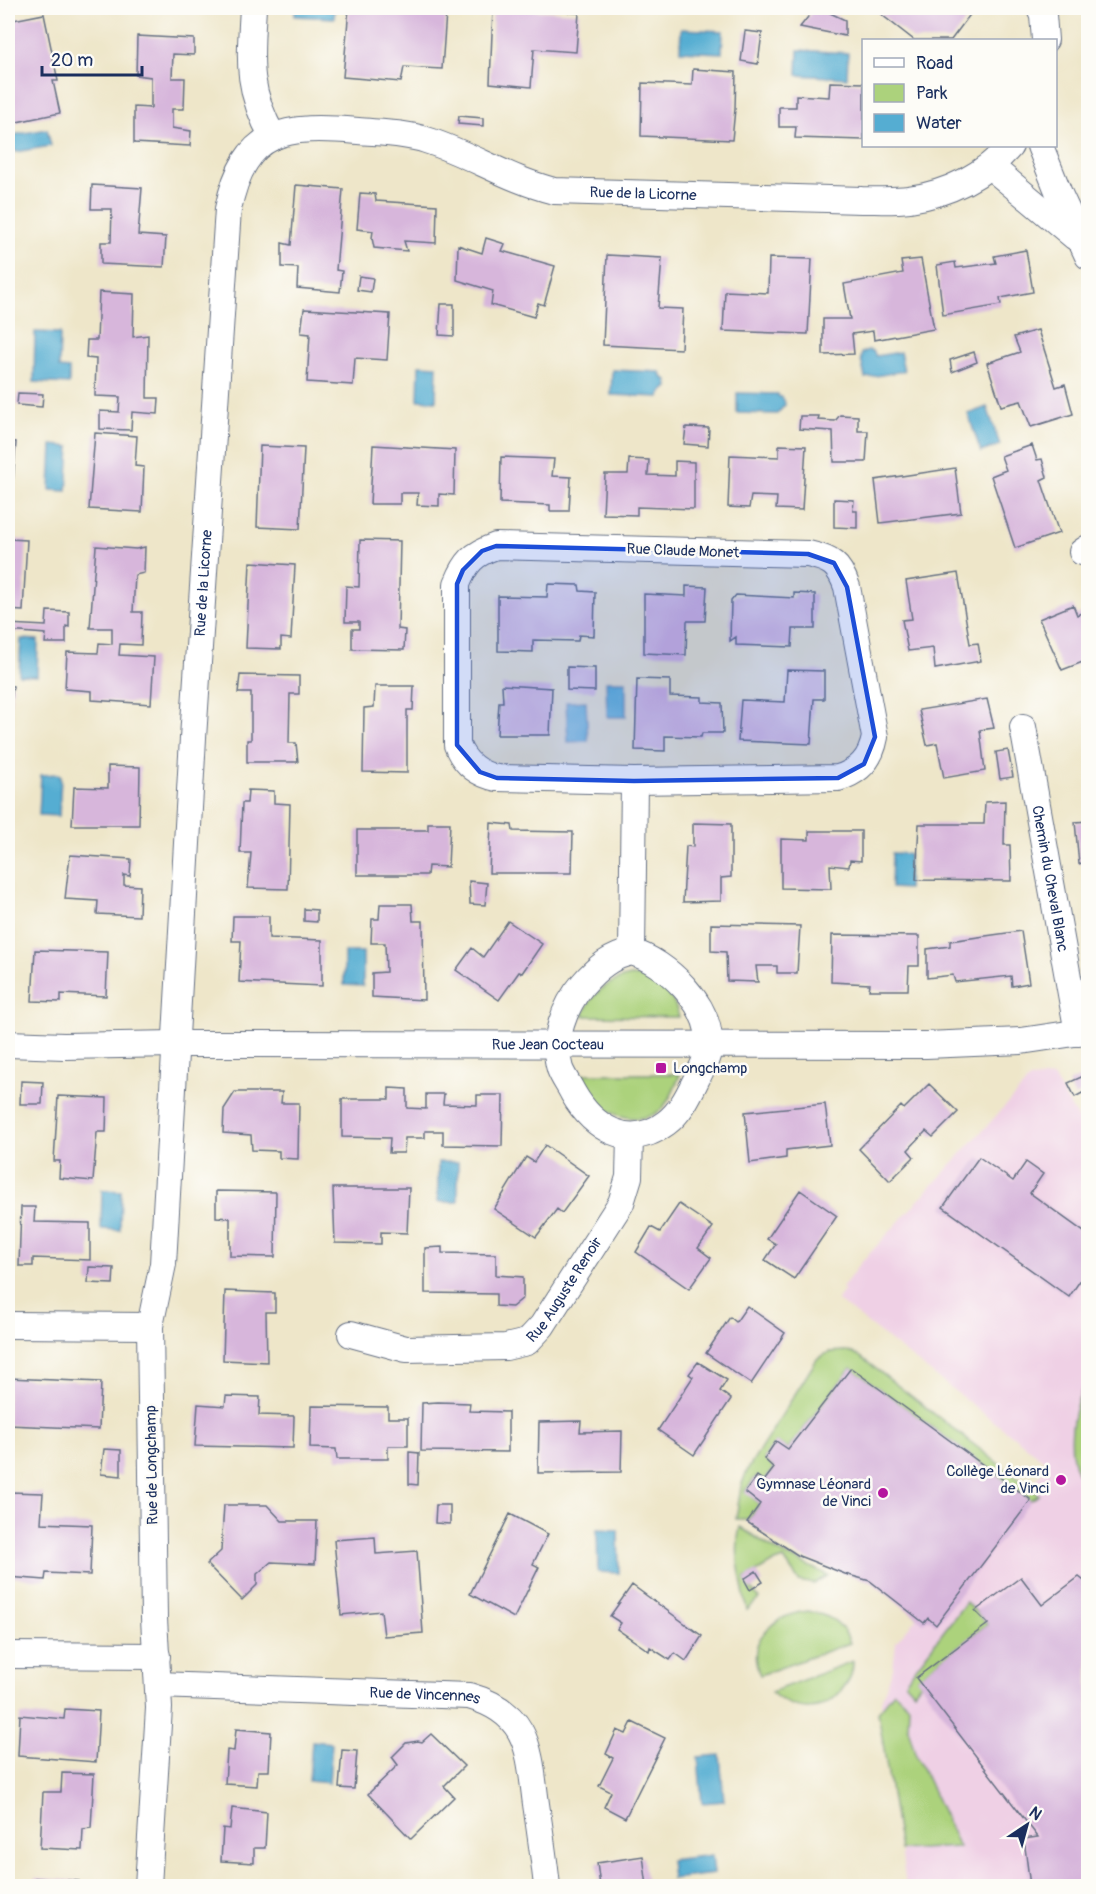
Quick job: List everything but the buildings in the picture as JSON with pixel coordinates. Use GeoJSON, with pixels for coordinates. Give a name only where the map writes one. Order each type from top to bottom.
{"type":"FeatureCollection","features":[{"type":"Feature","properties":{"kind":"street"},"geometry":{"type":"LineString","coordinates":[[253,8],[250,73],[258,104],[273,137]]}},
{"type":"Feature","properties":{"kind":"street"},"geometry":{"type":"LineString","coordinates":[[1040,8],[1043,15],[1045,39]]}},
{"type":"Feature","properties":{"kind":"street","name":"Rue de la Licorne"},"geometry":{"type":"LineString","coordinates":[[176,1044],[193,738],[228,209],[238,172],[245,160],[263,142],[289,131],[305,128],[404,135],[446,147],[517,180],[554,191],[862,200],[908,199],[932,195],[968,181],[990,166],[1009,147]]}},
{"type":"Feature","properties":{"kind":"street"},"geometry":{"type":"LineString","coordinates":[[1040,147],[1085,249]]}},
{"type":"Feature","properties":{"kind":"street"},"geometry":{"type":"LineString","coordinates":[[990,166],[1085,249]]}},
{"type":"Feature","properties":{"kind":"street","name":"Rue Claude Monet"},"geometry":{"type":"LineString","coordinates":[[496,546],[808,554],[823,557],[834,564],[842,573],[847,587],[875,737],[870,755],[864,764],[848,775],[838,778],[634,782],[497,778],[480,772],[465,760],[457,744],[457,584],[472,558],[496,546]]}},
{"type":"Feature","properties":{"kind":"street","name":"Chemin du Cheval Blanc"},"geometry":{"type":"LineString","coordinates":[[1023,727],[1083,1032]]}},
{"type":"Feature","properties":{"kind":"street"},"geometry":{"type":"LineString","coordinates":[[632,952],[634,782]]}},
{"type":"Feature","properties":{"kind":"street"},"geometry":{"type":"LineString","coordinates":[[632,952],[654,962],[681,983],[693,999],[705,1022],[709,1045],[702,1067],[676,1114],[656,1130],[643,1135],[630,1136],[608,1129],[592,1119],[580,1106],[560,1068],[558,1045],[561,1022],[580,988],[592,974],[613,958],[632,952]]}},
{"type":"Feature","properties":{"kind":"street","name":"Rue Jean Cocteau"},"geometry":{"type":"LineString","coordinates":[[8,1044],[64,1046],[176,1044],[926,1046],[988,1044],[1083,1032]]}},
{"type":"Feature","properties":{"kind":"street","name":"Rue de Longchamp"},"geometry":{"type":"LineString","coordinates":[[148,1887],[159,1708],[154,1618],[150,1326],[162,1264],[176,1044]]}},
{"type":"Feature","properties":{"kind":"street","name":"Rue Auguste Renoir"},"geometry":{"type":"LineString","coordinates":[[351,1334],[406,1349],[506,1347],[527,1342],[542,1326],[621,1203],[629,1177],[630,1136]]}},
{"type":"Feature","properties":{"kind":"street"},"geometry":{"type":"LineString","coordinates":[[8,1325],[150,1326]]}},
{"type":"Feature","properties":{"kind":"street"},"geometry":{"type":"LineString","coordinates":[[8,1655],[157,1656]]}},
{"type":"Feature","properties":{"kind":"street","name":"Rue de Vincennes"},"geometry":{"type":"LineString","coordinates":[[158,1684],[470,1696],[490,1703],[507,1715],[526,1742],[547,1887]]}},
{"type":"Feature","properties":{"kind":"highlighted area"},"geometry":{"type":"Polygon","coordinates":[[[496,546],[808,554],[834,563],[847,587],[875,737],[864,764],[838,778],[634,781],[497,778],[480,772],[457,745],[457,584],[463,570],[482,551],[496,546]]]}},
{"type":"Feature","properties":{"kind":"shaded area","name":"Collège Léonard de Vinci"},"geometry":{"type":"Polygon","coordinates":[[[1053,1077],[1088,1136],[1088,1886],[906,1886],[881,1701],[893,1668],[896,1642],[1049,1464],[837,1300],[845,1290],[842,1288],[858,1266],[1030,1079],[1053,1077]]]}},
{"type":"Feature","properties":{"kind":"green space"},"geometry":{"type":"Polygon","coordinates":[[[630,976],[648,979],[662,987],[672,1000],[679,1017],[583,1016],[595,995],[614,981],[630,976]]]}},
{"type":"Feature","properties":{"kind":"green space"},"geometry":{"type":"Polygon","coordinates":[[[582,1074],[680,1074],[672,1094],[659,1111],[636,1118],[619,1116],[604,1108],[593,1096],[582,1074]]]}},
{"type":"Feature","properties":{"kind":"green space"},"geometry":{"type":"Polygon","coordinates":[[[845,1351],[858,1355],[1039,1495],[1031,1500],[851,1368],[788,1449],[776,1442],[764,1459],[774,1468],[764,1481],[757,1476],[745,1491],[760,1504],[749,1519],[736,1519],[741,1486],[748,1469],[817,1359],[829,1352],[845,1351]]]}},
{"type":"Feature","properties":{"kind":"green space"},"geometry":{"type":"Polygon","coordinates":[[[1088,1379],[1088,1489],[1074,1464],[1072,1435],[1077,1405],[1088,1379]]]}},
{"type":"Feature","properties":{"kind":"green space"},"geometry":{"type":"Polygon","coordinates":[[[740,1527],[777,1551],[828,1575],[814,1584],[799,1581],[784,1559],[770,1564],[744,1579],[759,1599],[747,1610],[737,1548],[740,1527]]]}},
{"type":"Feature","properties":{"kind":"green space"},"geometry":{"type":"Polygon","coordinates":[[[966,1602],[988,1624],[917,1678],[921,1683],[914,1692],[905,1682],[966,1602]]]}},
{"type":"Feature","properties":{"kind":"green space"},"geometry":{"type":"Polygon","coordinates":[[[808,1611],[834,1621],[843,1629],[850,1643],[760,1675],[756,1662],[756,1651],[765,1631],[784,1618],[808,1611]]]}},
{"type":"Feature","properties":{"kind":"green space"},"geometry":{"type":"Polygon","coordinates":[[[853,1661],[848,1681],[828,1703],[809,1708],[799,1707],[780,1699],[771,1692],[853,1661]]]}},
{"type":"Feature","properties":{"kind":"green space"},"geometry":{"type":"Polygon","coordinates":[[[894,1692],[909,1706],[908,1728],[915,1753],[959,1847],[900,1850],[878,1712],[894,1692]]]}},
{"type":"Feature","properties":{"kind":"water"},"geometry":{"type":"Polygon","coordinates":[[[295,8],[335,8],[334,18],[295,16],[295,8]]]}},
{"type":"Feature","properties":{"kind":"water"},"geometry":{"type":"Polygon","coordinates":[[[681,29],[723,31],[722,53],[680,51],[681,29]]]}},
{"type":"Feature","properties":{"kind":"water"},"geometry":{"type":"Polygon","coordinates":[[[798,50],[848,53],[847,78],[797,75],[798,50]]]}},
{"type":"Feature","properties":{"kind":"water"},"geometry":{"type":"Polygon","coordinates":[[[47,129],[51,146],[16,152],[9,147],[12,135],[47,129]]]}},
{"type":"Feature","properties":{"kind":"water"},"geometry":{"type":"Polygon","coordinates":[[[35,332],[60,333],[59,368],[69,369],[69,384],[34,382],[35,332]]]}},
{"type":"Feature","properties":{"kind":"water"},"geometry":{"type":"Polygon","coordinates":[[[868,350],[873,351],[876,356],[900,352],[904,371],[865,378],[861,359],[862,353],[868,350]]]}},
{"type":"Feature","properties":{"kind":"water"},"geometry":{"type":"Polygon","coordinates":[[[419,365],[437,366],[436,401],[418,400],[419,365]]]}},
{"type":"Feature","properties":{"kind":"water"},"geometry":{"type":"Polygon","coordinates":[[[612,370],[661,372],[662,377],[667,380],[668,387],[660,397],[611,395],[612,370]]]}},
{"type":"Feature","properties":{"kind":"water"},"geometry":{"type":"Polygon","coordinates":[[[737,393],[778,394],[785,405],[777,414],[737,413],[737,393]]]}},
{"type":"Feature","properties":{"kind":"water"},"geometry":{"type":"Polygon","coordinates":[[[987,407],[1000,445],[981,452],[968,414],[987,407]]]}},
{"type":"Feature","properties":{"kind":"water"},"geometry":{"type":"Polygon","coordinates":[[[52,445],[70,447],[67,491],[50,490],[52,445]]]}},
{"type":"Feature","properties":{"kind":"water"},"geometry":{"type":"Polygon","coordinates":[[[21,639],[38,640],[37,676],[19,675],[21,639]]]}},
{"type":"Feature","properties":{"kind":"water"},"geometry":{"type":"Polygon","coordinates":[[[606,681],[626,681],[626,717],[607,717],[606,681]]]}},
{"type":"Feature","properties":{"kind":"water"},"geometry":{"type":"Polygon","coordinates":[[[586,701],[588,741],[568,742],[566,702],[586,701]]]}},
{"type":"Feature","properties":{"kind":"water"},"geometry":{"type":"Polygon","coordinates":[[[59,774],[61,776],[59,816],[39,815],[41,775],[59,774]]]}},
{"type":"Feature","properties":{"kind":"water"},"geometry":{"type":"Polygon","coordinates":[[[892,853],[909,854],[908,889],[891,888],[892,853]]]}},
{"type":"Feature","properties":{"kind":"water"},"geometry":{"type":"Polygon","coordinates":[[[344,952],[363,952],[363,986],[344,985],[344,952]]]}},
{"type":"Feature","properties":{"kind":"water"},"geometry":{"type":"Polygon","coordinates":[[[438,1162],[458,1162],[458,1202],[438,1202],[438,1162]]]}},
{"type":"Feature","properties":{"kind":"water"},"geometry":{"type":"Polygon","coordinates":[[[102,1190],[121,1191],[120,1230],[101,1229],[102,1190]]]}},
{"type":"Feature","properties":{"kind":"water"},"geometry":{"type":"Polygon","coordinates":[[[597,1529],[618,1530],[619,1573],[598,1572],[597,1529]]]}},
{"type":"Feature","properties":{"kind":"water"},"geometry":{"type":"Polygon","coordinates":[[[312,1741],[332,1743],[329,1783],[309,1781],[312,1741]]]}},
{"type":"Feature","properties":{"kind":"water"},"geometry":{"type":"Polygon","coordinates":[[[720,1755],[724,1801],[702,1803],[698,1757],[720,1755]]]}},
{"type":"Feature","properties":{"kind":"water"},"geometry":{"type":"Polygon","coordinates":[[[712,1855],[714,1874],[672,1879],[670,1860],[712,1855]]]}},
{"type":"Feature","properties":{"kind":"place","name":"Longchamp"},"geometry":{"type":"Point","coordinates":[661,1068]}},
{"type":"Feature","properties":{"kind":"place","name":"Collège Léonard de Vinci"},"geometry":{"type":"Point","coordinates":[1061,1480]}},
{"type":"Feature","properties":{"kind":"place","name":"Gymnase Léonard de Vinci"},"geometry":{"type":"Point","coordinates":[883,1493]}}]}
